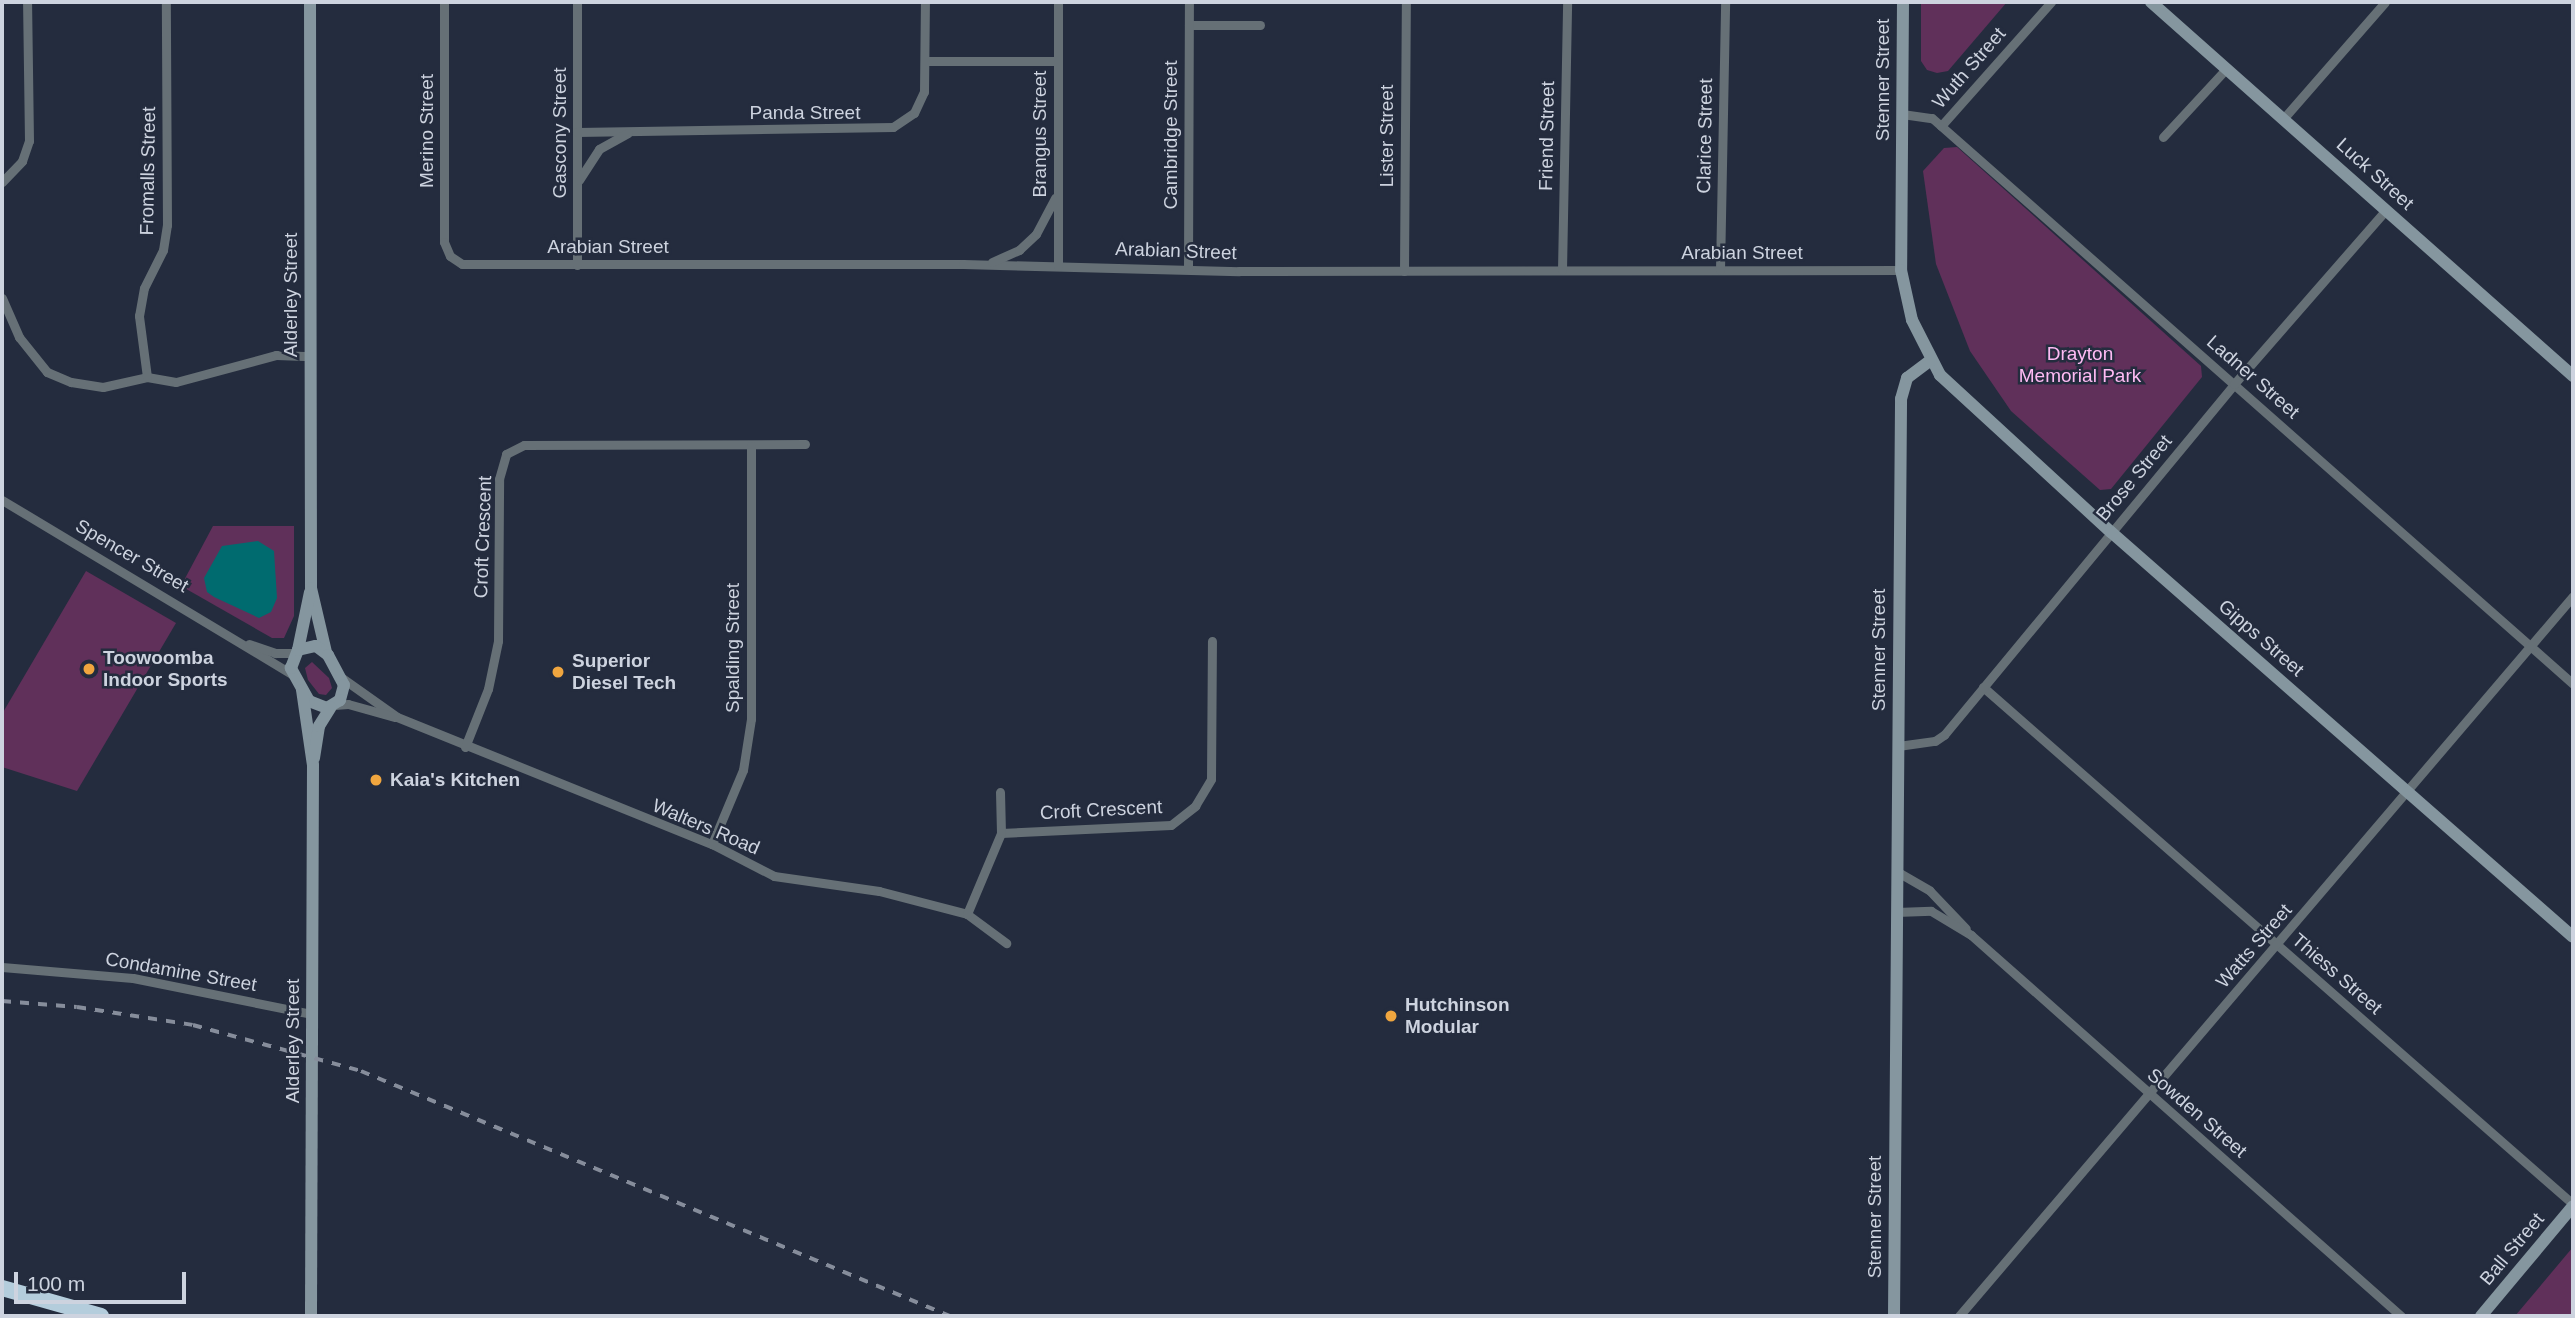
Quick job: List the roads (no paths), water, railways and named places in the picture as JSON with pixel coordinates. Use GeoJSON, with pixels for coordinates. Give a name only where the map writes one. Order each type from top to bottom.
{"type":"FeatureCollection","features":[{"type":"Feature","properties":{"kind":"highway"},"geometry":{"type":"LineString","coordinates":[[2,1288],[101,1316]]}},
{"type":"Feature","properties":{"kind":"main road","name":"Alderley Street"},"geometry":{"type":"LineString","coordinates":[[310,2],[312,588],[326,652]]}},
{"type":"Feature","properties":{"kind":"main road","name":"Stenner Street"},"geometry":{"type":"LineString","coordinates":[[1894,1316],[1900,399],[1907,377],[1931,360],[1912,320],[1901,270],[1903,2]]}},
{"type":"Feature","properties":{"kind":"main road","name":"Luck Street"},"geometry":{"type":"LineString","coordinates":[[2151,2],[2573,376]]}},
{"type":"Feature","properties":{"kind":"main road","name":"Gipps Street"},"geometry":{"type":"LineString","coordinates":[[1931,360],[1963,400],[2573,937]]}},
{"type":"Feature","properties":{"kind":"main road","name":"Alderley Street"},"geometry":{"type":"LineString","coordinates":[[296,651],[312,588]]}},
{"type":"Feature","properties":{"kind":"main road"},"geometry":{"type":"LineString","coordinates":[[312,645],[326,652],[342,678],[344,693],[333,706],[312,704],[302,690],[293,675],[296,651],[312,645]]}},
{"type":"Feature","properties":{"kind":"main road","name":"Alderley Street"},"geometry":{"type":"LineString","coordinates":[[302,690],[313,765]]}},
{"type":"Feature","properties":{"kind":"main road","name":"Alderley Street"},"geometry":{"type":"LineString","coordinates":[[311,1316],[313,765],[319,726],[333,706]]}},
{"type":"Feature","properties":{"kind":"main road","name":"Ball Street"},"geometry":{"type":"LineString","coordinates":[[2481,1316],[2573,1205]]}},
{"type":"Feature","properties":{"kind":"street"},"geometry":{"type":"LineString","coordinates":[[2,182],[22,162],[29,141],[27,2]]}},
{"type":"Feature","properties":{"kind":"street","name":"Fromalls Street"},"geometry":{"type":"LineString","coordinates":[[147,377],[139,316],[144,288],[163,250],[167,225],[166,2]]}},
{"type":"Feature","properties":{"kind":"street","name":"Merino Street"},"geometry":{"type":"LineString","coordinates":[[444,2],[444,242],[451,258]]}},
{"type":"Feature","properties":{"kind":"street","name":"Gascony Street"},"geometry":{"type":"LineString","coordinates":[[577,2],[578,265]]}},
{"type":"Feature","properties":{"kind":"street","name":"Panda Street"},"geometry":{"type":"LineString","coordinates":[[577,132],[885,130],[908,119],[918,107],[924,92],[925,2]]}},
{"type":"Feature","properties":{"kind":"street","name":"Brangus Street"},"geometry":{"type":"LineString","coordinates":[[1058,2],[1058,266]]}},
{"type":"Feature","properties":{"kind":"street","name":"Cambridge Street"},"geometry":{"type":"LineString","coordinates":[[1188,269],[1189,2]]}},
{"type":"Feature","properties":{"kind":"street","name":"Lister Street"},"geometry":{"type":"LineString","coordinates":[[1404,271],[1406,2]]}},
{"type":"Feature","properties":{"kind":"street","name":"Friend Street"},"geometry":{"type":"LineString","coordinates":[[1562,270],[1567,2]]}},
{"type":"Feature","properties":{"kind":"street","name":"Clarice Street"},"geometry":{"type":"LineString","coordinates":[[1720,270],[1725,2]]}},
{"type":"Feature","properties":{"kind":"street","name":"Wuth Street"},"geometry":{"type":"LineString","coordinates":[[1941,126],[2051,2]]}},
{"type":"Feature","properties":{"kind":"street"},"geometry":{"type":"LineString","coordinates":[[2283,118],[2385,2]]}},
{"type":"Feature","properties":{"kind":"street"},"geometry":{"type":"LineString","coordinates":[[1188,25],[1260,25]]}},
{"type":"Feature","properties":{"kind":"street"},"geometry":{"type":"LineString","coordinates":[[925,61],[1058,61]]}},
{"type":"Feature","properties":{"kind":"street"},"geometry":{"type":"LineString","coordinates":[[2164,137],[2226,69]]}},
{"type":"Feature","properties":{"kind":"street","name":"Ladner Street"},"geometry":{"type":"LineString","coordinates":[[1902,114],[1922,114],[1941,126],[2573,684]]}},
{"type":"Feature","properties":{"kind":"street"},"geometry":{"type":"LineString","coordinates":[[577,187],[599,149],[636,131]]}},
{"type":"Feature","properties":{"kind":"street"},"geometry":{"type":"LineString","coordinates":[[984,264],[1008,256],[1036,234],[1049,216],[1058,184]]}},
{"type":"Feature","properties":{"kind":"street","name":"Brose Street"},"geometry":{"type":"LineString","coordinates":[[1898,746],[1935,741],[1983,687],[2234,384],[2386,210]]}},
{"type":"Feature","properties":{"kind":"street","name":"Arabian Street"},"geometry":{"type":"LineString","coordinates":[[451,258],[467,265],[984,264],[1404,271],[1901,270]]}},
{"type":"Feature","properties":{"kind":"street"},"geometry":{"type":"LineString","coordinates":[[2,298],[19,337],[47,372],[71,382],[103,387],[147,377],[176,382],[265,357],[311,355]]}},
{"type":"Feature","properties":{"kind":"street","name":"Croft Crescent"},"geometry":{"type":"LineString","coordinates":[[465,747],[488,689],[498,641],[499,479],[506,454],[524,445],[805,444]]}},
{"type":"Feature","properties":{"kind":"street","name":"Spalding Street"},"geometry":{"type":"LineString","coordinates":[[712,844],[743,770],[751,719],[751,446]]}},
{"type":"Feature","properties":{"kind":"street","name":"Spencer Street"},"geometry":{"type":"LineString","coordinates":[[2,500],[244,642],[293,675]]}},
{"type":"Feature","properties":{"kind":"street","name":"Watts Street"},"geometry":{"type":"LineString","coordinates":[[1959,1316],[2409,793],[2573,596]]}},
{"type":"Feature","properties":{"kind":"street","name":"Croft Crescent"},"geometry":{"type":"LineString","coordinates":[[1001,833],[1171,825],[1195,806],[1211,779],[1212,641]]}},
{"type":"Feature","properties":{"kind":"street","name":"Spencer Street"},"geometry":{"type":"LineString","coordinates":[[244,642],[271,652],[296,651]]}},
{"type":"Feature","properties":{"kind":"street","name":"Walters Road"},"geometry":{"type":"LineString","coordinates":[[342,678],[397,717],[465,747],[712,844],[774,876],[879,891],[967,914],[1006,943]]}},
{"type":"Feature","properties":{"kind":"street","name":"Thiess Street"},"geometry":{"type":"LineString","coordinates":[[1983,687],[2573,1205]]}},
{"type":"Feature","properties":{"kind":"street","name":"Walters Road"},"geometry":{"type":"LineString","coordinates":[[333,706],[397,717]]}},
{"type":"Feature","properties":{"kind":"street"},"geometry":{"type":"LineString","coordinates":[[967,914],[1001,833],[1000,792]]}},
{"type":"Feature","properties":{"kind":"street","name":"Sowden Street"},"geometry":{"type":"LineString","coordinates":[[1896,871],[1930,891],[1971,935],[2401,1316]]}},
{"type":"Feature","properties":{"kind":"street","name":"Sowden Street"},"geometry":{"type":"LineString","coordinates":[[1896,912],[1931,912],[1971,935]]}},
{"type":"Feature","properties":{"kind":"street","name":"Condamine Street"},"geometry":{"type":"LineString","coordinates":[[2,967],[133,978],[312,1014]]}},
{"type":"Feature","properties":{"kind":"railway"},"geometry":{"type":"LineString","coordinates":[[2,1001],[77,1007],[193,1025],[361,1071],[950,1316]]}},
{"type":"Feature","properties":{"kind":"place","name":"Toowoomba Indoor Sports"},"geometry":{"type":"Point","coordinates":[89,669]}},
{"type":"Feature","properties":{"kind":"place","name":"Superior Diesel Tech"},"geometry":{"type":"Point","coordinates":[558,672]}},
{"type":"Feature","properties":{"kind":"place","name":"Kaia's Kitchen"},"geometry":{"type":"Point","coordinates":[376,780]}},
{"type":"Feature","properties":{"kind":"place","name":"Hutchinson Modular"},"geometry":{"type":"Point","coordinates":[1391,1016]}},
{"type":"Feature","properties":{"kind":"park label","name":"Drayton Memorial Park"},"geometry":{"type":"Point","coordinates":[2080,365]}}]}
